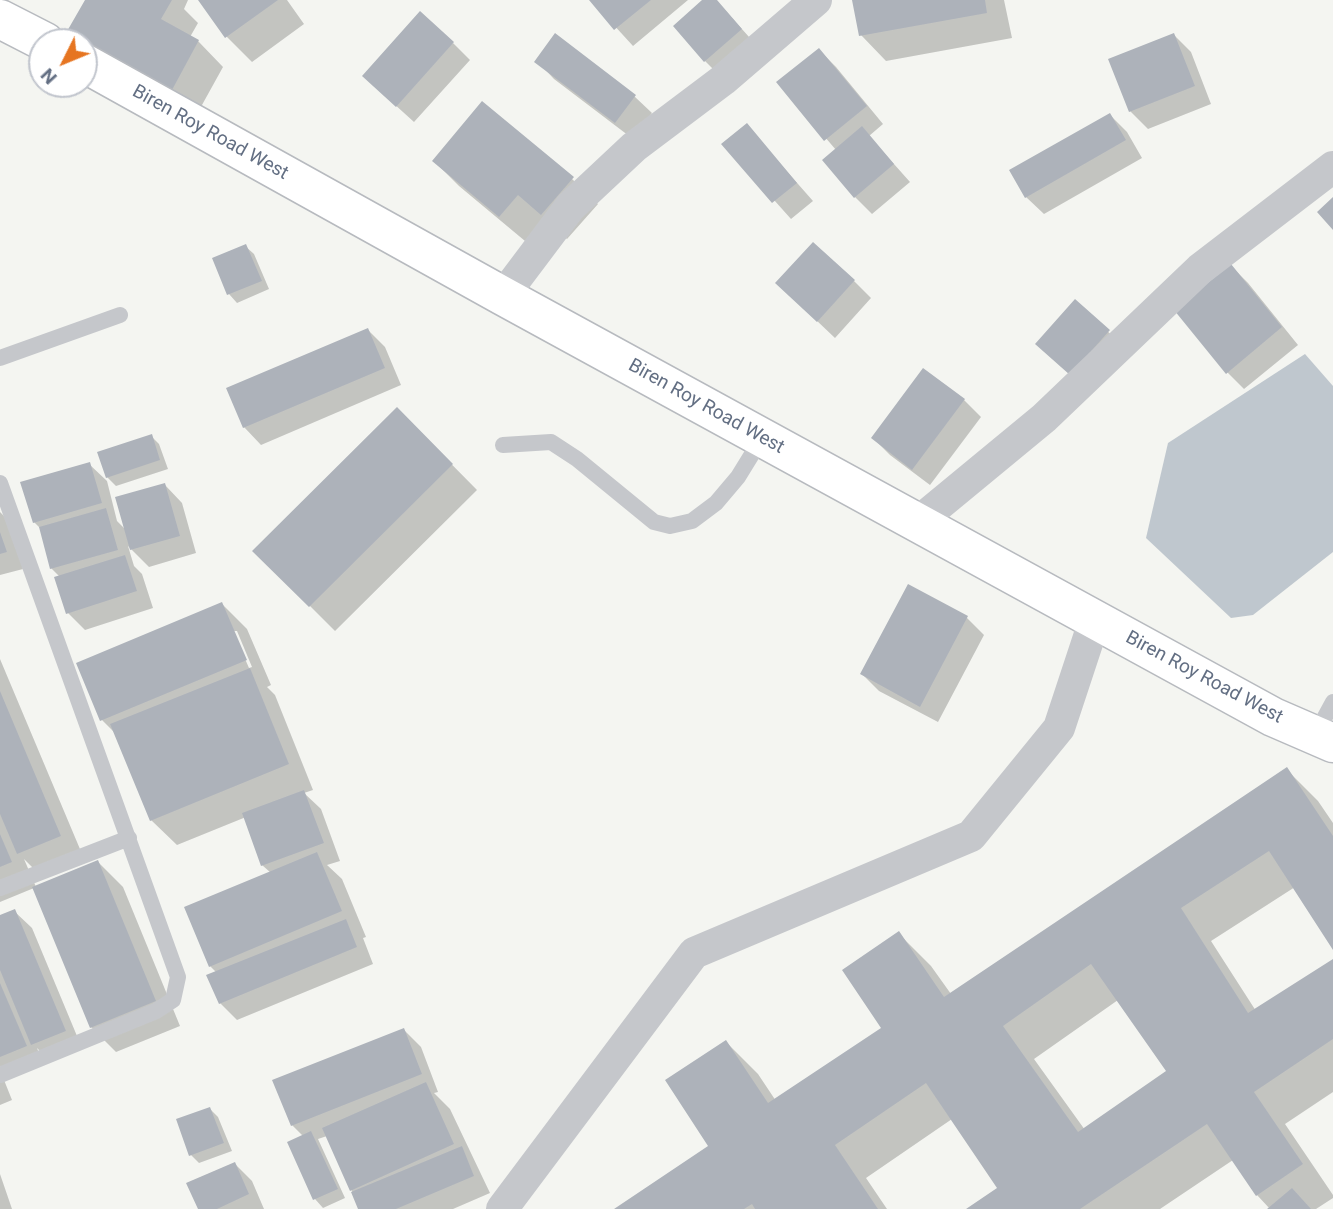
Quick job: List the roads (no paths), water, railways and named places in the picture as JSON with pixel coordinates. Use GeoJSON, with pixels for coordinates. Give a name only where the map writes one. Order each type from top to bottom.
{"type":"FeatureCollection","features":[{"type":"Feature","properties":{"kind":"main road"},"geometry":{"type":"LineString","coordinates":[[0,19],[28,34]]}},
{"type":"Feature","properties":{"kind":"main road","name":"Biren Roy Road West"},"geometry":{"type":"LineString","coordinates":[[98,71],[503,296],[1273,717],[1324,739]]}},
{"type":"Feature","properties":{"kind":"street"},"geometry":{"type":"LineString","coordinates":[[503,296],[570,207],[634,147],[723,80],[816,0]]}},
{"type":"Feature","properties":{"kind":"street"},"geometry":{"type":"LineString","coordinates":[[918,522],[1044,418],[1200,269],[1333,167]]}},
{"type":"Feature","properties":{"kind":"street"},"geometry":{"type":"LineString","coordinates":[[502,1209],[694,953],[971,836],[1059,727],[1095,619]]}},
{"type":"Feature","properties":{"kind":"lane"},"geometry":{"type":"LineString","coordinates":[[0,358],[120,315]]}},
{"type":"Feature","properties":{"kind":"lane"},"geometry":{"type":"LineString","coordinates":[[503,445],[551,442],[577,459],[654,522],[670,526],[692,521],[716,503],[738,477],[762,438]]}},
{"type":"Feature","properties":{"kind":"lane"},"geometry":{"type":"LineString","coordinates":[[0,483],[177,977],[173,1000],[156,1011],[0,1075]]}},
{"type":"Feature","properties":{"kind":"lane"},"geometry":{"type":"LineString","coordinates":[[1324,739],[1333,702]]}},
{"type":"Feature","properties":{"kind":"lane"},"geometry":{"type":"LineString","coordinates":[[0,888],[129,838]]}}]}
